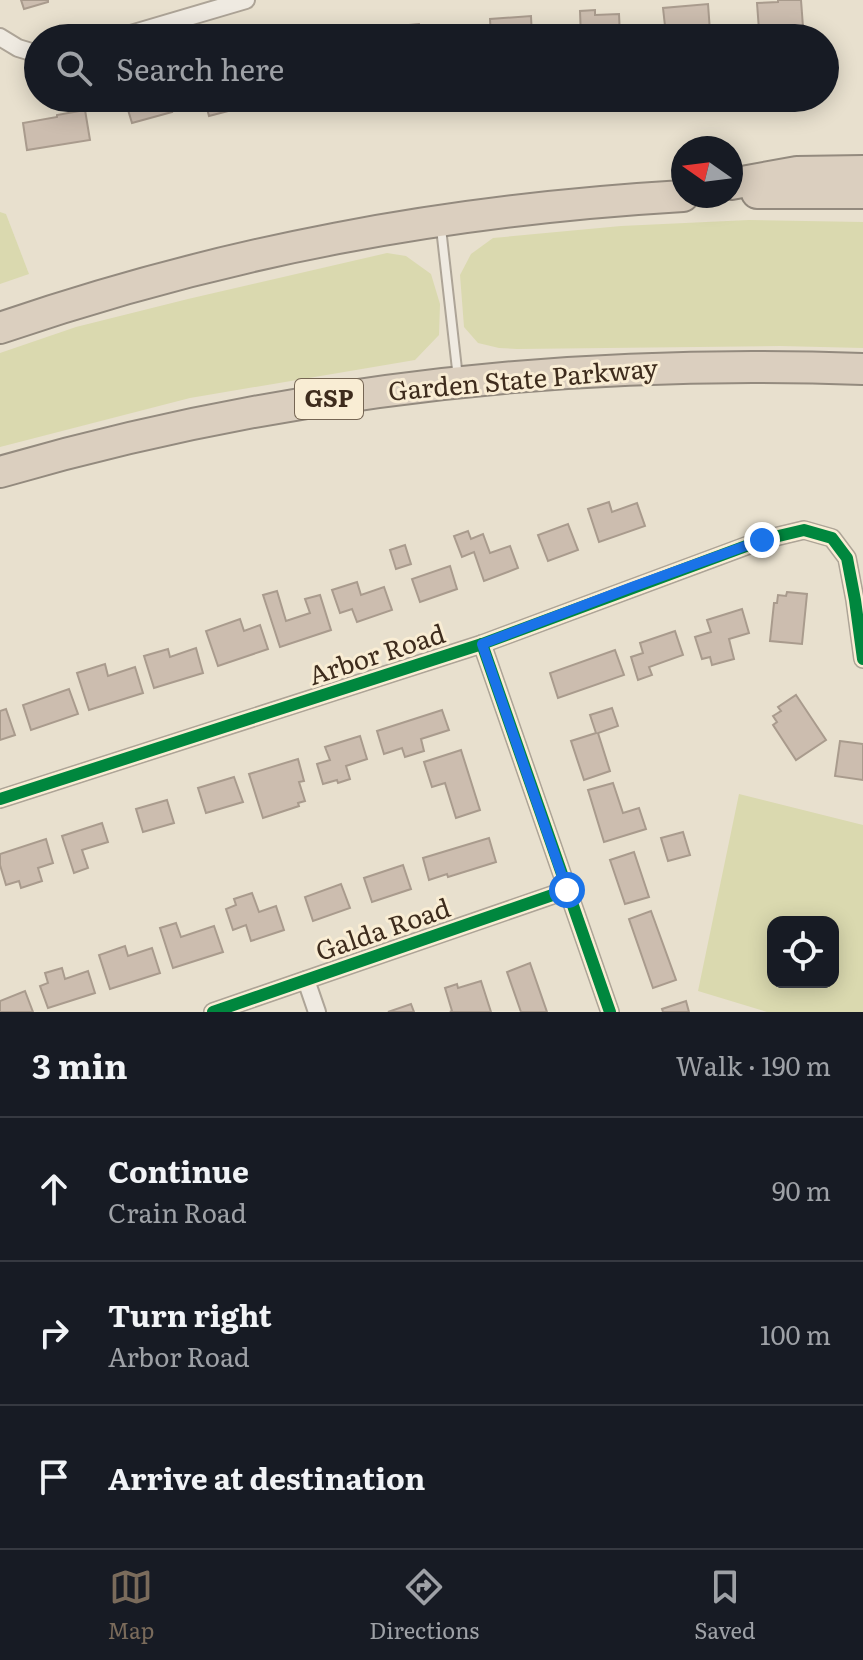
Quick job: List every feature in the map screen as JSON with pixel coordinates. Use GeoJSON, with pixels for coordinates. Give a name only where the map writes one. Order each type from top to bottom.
{"type":"FeatureCollection","features":[{"type":"Feature","properties":{"kind":"highway"},"geometry":{"type":"LineString","coordinates":[[743,182],[797,172],[863,171]]}},
{"type":"Feature","properties":{"kind":"highway"},"geometry":{"type":"LineString","coordinates":[[743,193],[863,193]]}},
{"type":"Feature","properties":{"kind":"highway"},"geometry":{"type":"LineString","coordinates":[[0,328],[93,298],[228,261],[313,242],[510,210],[671,196]]}},
{"type":"Feature","properties":{"kind":"highway","name":"Garden State Parkway"},"geometry":{"type":"LineString","coordinates":[[0,472],[108,443],[232,417],[317,401],[458,382],[665,367],[863,369]]}},
{"type":"Feature","properties":{"kind":"highway"},"geometry":{"type":"LineString","coordinates":[[807,367],[863,377]]}},
{"type":"Feature","properties":{"kind":"street"},"geometry":{"type":"LineString","coordinates":[[165,24],[246,0]]}},
{"type":"Feature","properties":{"kind":"street"},"geometry":{"type":"LineString","coordinates":[[0,37],[24,50]]}},
{"type":"Feature","properties":{"kind":"street","name":"Arbor Road"},"geometry":{"type":"LineString","coordinates":[[0,799],[482,644],[762,540],[804,530],[832,538],[847,558],[863,659]]}},
{"type":"Feature","properties":{"kind":"street"},"geometry":{"type":"LineString","coordinates":[[482,644],[610,1012]]}},
{"type":"Feature","properties":{"kind":"street","name":"Galda Road"},"geometry":{"type":"LineString","coordinates":[[213,1012],[567,890]]}},
{"type":"Feature","properties":{"kind":"street"},"geometry":{"type":"LineString","coordinates":[[306,980],[317,1012]]}},
{"type":"Feature","properties":{"kind":"lane"},"geometry":{"type":"LineString","coordinates":[[440,220],[458,382]]}},
{"type":"Feature","properties":{"kind":"green space"},"geometry":{"type":"Polygon","coordinates":[[[0,212],[6,214],[29,274],[0,284],[0,212]]]}},
{"type":"Feature","properties":{"kind":"green space"},"geometry":{"type":"Polygon","coordinates":[[[749,220],[863,222],[863,348],[517,349],[478,343],[464,327],[460,275],[471,254],[493,238],[621,226],[749,220]]]}},
{"type":"Feature","properties":{"kind":"green space"},"geometry":{"type":"Polygon","coordinates":[[[387,253],[406,256],[431,274],[440,304],[439,335],[415,360],[190,398],[0,447],[0,353],[76,327],[387,253]]]}},
{"type":"Feature","properties":{"kind":"green space"},"geometry":{"type":"Polygon","coordinates":[[[739,794],[863,825],[863,1012],[767,1012],[698,991],[739,794]]]}},
{"type":"Feature","properties":{"kind":"building"},"geometry":{"type":"Polygon","coordinates":[[[21,0],[48,0],[48,2],[24,9],[21,0]]]}},
{"type":"Feature","properties":{"kind":"building"},"geometry":{"type":"Polygon","coordinates":[[[801,0],[803,24],[759,24],[757,3],[801,0]]]}},
{"type":"Feature","properties":{"kind":"building"},"geometry":{"type":"Polygon","coordinates":[[[708,4],[709,24],[665,24],[663,8],[708,4]]]}},
{"type":"Feature","properties":{"kind":"building"},"geometry":{"type":"Polygon","coordinates":[[[595,10],[595,15],[619,14],[619,24],[580,24],[580,11],[595,10]]]}},
{"type":"Feature","properties":{"kind":"building"},"geometry":{"type":"Polygon","coordinates":[[[531,16],[531,24],[490,24],[490,19],[531,16]]]}},
{"type":"Feature","properties":{"kind":"building"},"geometry":{"type":"Polygon","coordinates":[[[85,112],[90,140],[27,150],[23,123],[85,112]]]}},
{"type":"Feature","properties":{"kind":"building"},"geometry":{"type":"Polygon","coordinates":[[[129,112],[172,112],[132,123],[129,112]]]}},
{"type":"Feature","properties":{"kind":"building"},"geometry":{"type":"Polygon","coordinates":[[[609,502],[612,512],[637,503],[645,526],[599,542],[588,509],[609,502]]]}},
{"type":"Feature","properties":{"kind":"building"},"geometry":{"type":"Polygon","coordinates":[[[568,524],[578,550],[548,561],[538,535],[568,524]]]}},
{"type":"Feature","properties":{"kind":"building"},"geometry":{"type":"Polygon","coordinates":[[[468,531],[471,539],[483,534],[490,553],[510,546],[518,568],[484,581],[474,552],[462,557],[454,536],[468,531]]]}},
{"type":"Feature","properties":{"kind":"building"},"geometry":{"type":"Polygon","coordinates":[[[405,545],[411,564],[396,569],[390,550],[405,545]]]}},
{"type":"Feature","properties":{"kind":"building"},"geometry":{"type":"Polygon","coordinates":[[[450,566],[457,589],[420,602],[412,579],[450,566]]]}},
{"type":"Feature","properties":{"kind":"building"},"geometry":{"type":"Polygon","coordinates":[[[357,582],[361,595],[384,587],[392,610],[357,622],[352,609],[340,613],[332,590],[357,582]]]}},
{"type":"Feature","properties":{"kind":"building"},"geometry":{"type":"Polygon","coordinates":[[[277,591],[286,621],[310,613],[305,599],[320,595],[331,630],[280,647],[263,595],[277,591]]]}},
{"type":"Feature","properties":{"kind":"building"},"geometry":{"type":"Polygon","coordinates":[[[787,592],[807,594],[802,644],[770,641],[774,603],[777,603],[778,595],[786,596],[787,592]]]}},
{"type":"Feature","properties":{"kind":"building"},"geometry":{"type":"Polygon","coordinates":[[[742,609],[749,633],[729,639],[734,659],[712,665],[710,657],[702,659],[695,637],[711,632],[707,620],[742,609]]]}},
{"type":"Feature","properties":{"kind":"building"},"geometry":{"type":"Polygon","coordinates":[[[240,619],[244,631],[260,625],[268,649],[218,666],[206,631],[240,619]]]}},
{"type":"Feature","properties":{"kind":"building"},"geometry":{"type":"Polygon","coordinates":[[[675,631],[683,655],[649,667],[652,675],[638,680],[631,657],[643,653],[640,643],[675,631]]]}},
{"type":"Feature","properties":{"kind":"building"},"geometry":{"type":"Polygon","coordinates":[[[196,648],[203,673],[154,688],[144,656],[168,649],[170,657],[196,648]]]}},
{"type":"Feature","properties":{"kind":"building"},"geometry":{"type":"Polygon","coordinates":[[[615,650],[624,675],[558,698],[550,673],[615,650]]]}},
{"type":"Feature","properties":{"kind":"building"},"geometry":{"type":"Polygon","coordinates":[[[105,664],[108,676],[135,667],[143,693],[89,710],[77,673],[105,664]]]}},
{"type":"Feature","properties":{"kind":"building"},"geometry":{"type":"Polygon","coordinates":[[[69,689],[78,714],[31,730],[23,705],[69,689]]]}},
{"type":"Feature","properties":{"kind":"building"},"geometry":{"type":"Polygon","coordinates":[[[796,695],[826,740],[796,760],[773,725],[777,722],[773,716],[781,711],[778,707],[796,695]]]}},
{"type":"Feature","properties":{"kind":"building"},"geometry":{"type":"Polygon","coordinates":[[[612,708],[618,726],[598,733],[610,771],[584,780],[571,741],[596,733],[590,715],[612,708]]]}},
{"type":"Feature","properties":{"kind":"building"},"geometry":{"type":"Polygon","coordinates":[[[6,709],[15,735],[0,740],[0,711],[6,709]]]}},
{"type":"Feature","properties":{"kind":"building"},"geometry":{"type":"Polygon","coordinates":[[[442,710],[449,730],[421,739],[424,751],[405,757],[402,748],[384,754],[377,731],[442,710]]]}},
{"type":"Feature","properties":{"kind":"building"},"geometry":{"type":"Polygon","coordinates":[[[360,736],[367,759],[346,766],[350,779],[323,784],[317,764],[330,760],[325,747],[360,736]]]}},
{"type":"Feature","properties":{"kind":"building"},"geometry":{"type":"Polygon","coordinates":[[[840,741],[863,744],[863,780],[835,776],[840,741]]]}},
{"type":"Feature","properties":{"kind":"building"},"geometry":{"type":"Polygon","coordinates":[[[461,750],[480,810],[456,818],[445,783],[432,787],[424,762],[461,750]]]}},
{"type":"Feature","properties":{"kind":"building"},"geometry":{"type":"Polygon","coordinates":[[[298,759],[304,781],[299,782],[305,801],[263,818],[249,774],[298,759]]]}},
{"type":"Feature","properties":{"kind":"building"},"geometry":{"type":"Polygon","coordinates":[[[234,777],[243,802],[206,813],[198,788],[234,777]]]}},
{"type":"Feature","properties":{"kind":"building"},"geometry":{"type":"Polygon","coordinates":[[[613,783],[623,813],[639,808],[646,829],[604,842],[588,790],[613,783]]]}},
{"type":"Feature","properties":{"kind":"building"},"geometry":{"type":"Polygon","coordinates":[[[167,800],[174,823],[143,832],[136,809],[167,800]]]}},
{"type":"Feature","properties":{"kind":"building"},"geometry":{"type":"Polygon","coordinates":[[[102,823],[108,842],[82,850],[88,868],[74,873],[62,836],[102,823]]]}},
{"type":"Feature","properties":{"kind":"building"},"geometry":{"type":"Polygon","coordinates":[[[683,832],[690,855],[668,861],[661,838],[683,832]]]}},
{"type":"Feature","properties":{"kind":"building"},"geometry":{"type":"Polygon","coordinates":[[[489,838],[496,862],[429,880],[423,858],[489,838]]]}},
{"type":"Feature","properties":{"kind":"building"},"geometry":{"type":"Polygon","coordinates":[[[46,839],[53,863],[38,868],[42,881],[21,888],[19,881],[6,885],[0,854],[46,839]]]}},
{"type":"Feature","properties":{"kind":"building"},"geometry":{"type":"Polygon","coordinates":[[[634,852],[649,897],[625,904],[610,860],[634,852]]]}},
{"type":"Feature","properties":{"kind":"building"},"geometry":{"type":"Polygon","coordinates":[[[403,865],[411,889],[372,902],[364,878],[403,865]]]}},
{"type":"Feature","properties":{"kind":"building"},"geometry":{"type":"Polygon","coordinates":[[[341,884],[350,908],[313,921],[305,897],[341,884]]]}},
{"type":"Feature","properties":{"kind":"building"},"geometry":{"type":"Polygon","coordinates":[[[252,893],[259,912],[276,906],[284,930],[251,941],[246,925],[233,930],[226,909],[236,905],[234,899],[252,893]]]}},
{"type":"Feature","properties":{"kind":"building"},"geometry":{"type":"Polygon","coordinates":[[[651,911],[676,980],[653,988],[629,919],[651,911]]]}},
{"type":"Feature","properties":{"kind":"building"},"geometry":{"type":"Polygon","coordinates":[[[176,923],[181,937],[214,926],[223,952],[173,968],[160,928],[176,923]]]}},
{"type":"Feature","properties":{"kind":"building"},"geometry":{"type":"Polygon","coordinates":[[[125,946],[128,956],[152,948],[160,973],[110,989],[99,955],[125,946]]]}},
{"type":"Feature","properties":{"kind":"building"},"geometry":{"type":"Polygon","coordinates":[[[530,963],[547,1012],[521,1012],[507,972],[530,963]]]}},
{"type":"Feature","properties":{"kind":"building"},"geometry":{"type":"Polygon","coordinates":[[[62,968],[65,979],[88,971],[95,993],[48,1008],[40,986],[48,983],[45,973],[62,968]]]}},
{"type":"Feature","properties":{"kind":"building"},"geometry":{"type":"Polygon","coordinates":[[[481,981],[491,1012],[450,1012],[445,988],[457,984],[458,988],[481,981]]]}},
{"type":"Feature","properties":{"kind":"building"},"geometry":{"type":"Polygon","coordinates":[[[25,991],[33,1012],[0,1012],[0,1001],[25,991]]]}},
{"type":"Feature","properties":{"kind":"building"},"geometry":{"type":"Polygon","coordinates":[[[686,1001],[689,1012],[663,1012],[662,1009],[686,1001]]]}},
{"type":"Feature","properties":{"kind":"building"},"geometry":{"type":"Polygon","coordinates":[[[411,1004],[414,1012],[388,1012],[411,1004]]]}},
{"type":"Feature","properties":{"kind":"cycle path"},"geometry":{"type":"LineString","coordinates":[[0,799],[482,644],[762,540],[804,530],[832,538],[847,558],[863,659]]}},
{"type":"Feature","properties":{"kind":"cycle path"},"geometry":{"type":"LineString","coordinates":[[482,644],[610,1012]]}},
{"type":"Feature","properties":{"kind":"cycle path"},"geometry":{"type":"LineString","coordinates":[[213,1012],[567,890]]}},
{"type":"Feature","properties":{"kind":"route"},"geometry":{"type":"LineString","coordinates":[[567,890],[482,644],[762,540]]}}]}
